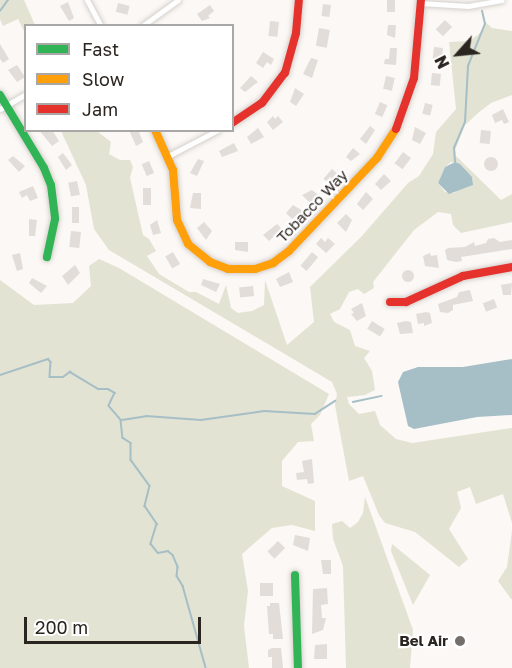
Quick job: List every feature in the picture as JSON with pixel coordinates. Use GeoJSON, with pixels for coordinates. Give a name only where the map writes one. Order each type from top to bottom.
{"type":"FeatureCollection","features":[{"type":"Feature","properties":{"kind":"street"},"geometry":{"type":"LineString","coordinates":[[87,0],[99,24]]}},
{"type":"Feature","properties":{"kind":"street"},"geometry":{"type":"LineString","coordinates":[[145,24],[178,0]]}},
{"type":"Feature","properties":{"kind":"street"},"geometry":{"type":"LineString","coordinates":[[234,122],[262,103],[285,73],[296,33],[299,0]]}},
{"type":"Feature","properties":{"kind":"street"},"geometry":{"type":"LineString","coordinates":[[421,2],[468,6],[501,0]]}},
{"type":"Feature","properties":{"kind":"street","name":"Tobacco Way"},"geometry":{"type":"LineString","coordinates":[[156,132],[168,156],[175,180],[177,220],[183,237],[195,251],[210,262],[228,268],[247,270],[273,263],[289,251],[369,166],[395,132],[405,111],[414,78],[421,2]]}},
{"type":"Feature","properties":{"kind":"street"},"geometry":{"type":"LineString","coordinates":[[0,94],[3,107],[44,168],[51,185],[55,219],[46,257]]}},
{"type":"Feature","properties":{"kind":"street"},"geometry":{"type":"LineString","coordinates":[[3,107],[24,95]]}},
{"type":"Feature","properties":{"kind":"street"},"geometry":{"type":"LineString","coordinates":[[168,156],[214,132]]}},
{"type":"Feature","properties":{"kind":"street"},"geometry":{"type":"LineString","coordinates":[[390,302],[406,302],[443,283],[463,276],[512,267]]}},
{"type":"Feature","properties":{"kind":"street"},"geometry":{"type":"LineString","coordinates":[[295,575],[298,668]]}},
{"type":"Feature","properties":{"kind":"green space"},"geometry":{"type":"Polygon","coordinates":[[[0,0],[24,0],[35,24],[24,24],[24,31],[18,19],[3,26],[0,19],[0,0]]]}},
{"type":"Feature","properties":{"kind":"green space"},"geometry":{"type":"Polygon","coordinates":[[[484,21],[492,28],[512,31],[512,95],[491,103],[465,125],[455,150],[456,156],[501,200],[512,194],[512,222],[461,233],[453,225],[451,214],[438,212],[414,230],[373,282],[374,288],[364,294],[358,289],[349,292],[340,309],[330,314],[334,322],[350,330],[355,346],[370,351],[364,358],[372,371],[375,390],[365,395],[347,397],[349,404],[359,414],[375,411],[380,425],[396,439],[412,443],[512,428],[512,523],[503,494],[476,504],[470,487],[457,492],[461,508],[449,529],[468,559],[459,567],[415,532],[385,523],[379,515],[363,476],[349,481],[335,405],[337,394],[332,382],[109,250],[94,229],[86,185],[61,132],[98,132],[111,142],[109,154],[120,160],[130,160],[133,167],[130,178],[143,235],[149,239],[156,251],[147,256],[159,274],[189,292],[196,292],[219,304],[226,285],[231,308],[238,313],[252,311],[264,305],[265,280],[287,345],[314,322],[310,287],[362,236],[408,183],[419,176],[433,154],[436,132],[456,109],[449,42],[469,41],[484,28],[484,21]],[[451,162],[445,167],[438,183],[445,192],[454,193],[473,180],[460,164],[451,162]]]}},
{"type":"Feature","properties":{"kind":"green space"},"geometry":{"type":"Polygon","coordinates":[[[99,259],[119,268],[329,394],[320,415],[311,424],[314,441],[298,442],[282,461],[282,486],[315,501],[315,531],[292,525],[272,528],[242,554],[248,591],[244,626],[249,668],[0,668],[0,280],[34,305],[73,303],[91,286],[89,266],[99,259]]]}},
{"type":"Feature","properties":{"kind":"green space"},"geometry":{"type":"Polygon","coordinates":[[[365,497],[413,630],[410,668],[346,668],[343,566],[333,539],[332,524],[342,521],[350,528],[358,522],[363,513],[365,497]]]}},
{"type":"Feature","properties":{"kind":"green space"},"geometry":{"type":"Polygon","coordinates":[[[512,531],[511,599],[498,581],[507,567],[512,531]]]}},
{"type":"Feature","properties":{"kind":"green space"},"geometry":{"type":"Polygon","coordinates":[[[392,544],[430,575],[413,605],[391,551],[392,544]]]}},
{"type":"Feature","properties":{"kind":"water"},"geometry":{"type":"Polygon","coordinates":[[[455,162],[460,164],[472,177],[473,185],[449,194],[438,183],[445,167],[455,162]]]}},
{"type":"Feature","properties":{"kind":"water"},"geometry":{"type":"Polygon","coordinates":[[[512,359],[512,415],[477,417],[414,429],[408,426],[398,382],[403,372],[418,367],[463,367],[512,359]]]}},
{"type":"Feature","properties":{"kind":"building"},"geometry":{"type":"Polygon","coordinates":[[[387,0],[395,0],[395,12],[387,12],[387,0]]]}},
{"type":"Feature","properties":{"kind":"building"},"geometry":{"type":"Polygon","coordinates":[[[68,2],[74,18],[69,21],[60,6],[68,2]]]}},
{"type":"Feature","properties":{"kind":"building"},"geometry":{"type":"Polygon","coordinates":[[[118,3],[130,6],[127,15],[116,12],[118,3]]]}},
{"type":"Feature","properties":{"kind":"building"},"geometry":{"type":"Polygon","coordinates":[[[323,4],[331,5],[329,17],[322,16],[323,4]]]}},
{"type":"Feature","properties":{"kind":"building"},"geometry":{"type":"Polygon","coordinates":[[[210,5],[214,11],[208,16],[210,18],[202,21],[197,14],[210,5]]]}},
{"type":"Feature","properties":{"kind":"building"},"geometry":{"type":"Polygon","coordinates":[[[445,20],[452,27],[443,36],[436,29],[445,20]]]}},
{"type":"Feature","properties":{"kind":"building"},"geometry":{"type":"Polygon","coordinates":[[[270,21],[279,22],[277,37],[268,36],[270,21]]]}},
{"type":"Feature","properties":{"kind":"building"},"geometry":{"type":"Polygon","coordinates":[[[388,25],[396,25],[395,38],[387,35],[388,25]]]}},
{"type":"Feature","properties":{"kind":"building"},"geometry":{"type":"Polygon","coordinates":[[[319,28],[330,30],[327,48],[316,46],[319,28]]]}},
{"type":"Feature","properties":{"kind":"building"},"geometry":{"type":"Polygon","coordinates":[[[0,44],[9,59],[3,63],[0,59],[0,44]]]}},
{"type":"Feature","properties":{"kind":"building"},"geometry":{"type":"Polygon","coordinates":[[[434,47],[443,48],[442,61],[433,60],[434,47]]]}},
{"type":"Feature","properties":{"kind":"building"},"geometry":{"type":"Polygon","coordinates":[[[390,48],[397,48],[396,65],[384,64],[385,59],[389,59],[390,48]]]}},
{"type":"Feature","properties":{"kind":"building"},"geometry":{"type":"Polygon","coordinates":[[[263,52],[274,59],[271,65],[267,62],[263,68],[256,63],[263,52]]]}},
{"type":"Feature","properties":{"kind":"building"},"geometry":{"type":"Polygon","coordinates":[[[311,58],[318,60],[312,78],[303,74],[311,58]]]}},
{"type":"Feature","properties":{"kind":"building"},"geometry":{"type":"Polygon","coordinates":[[[17,65],[24,78],[17,82],[8,70],[17,65]]]}},
{"type":"Feature","properties":{"kind":"building"},"geometry":{"type":"Polygon","coordinates":[[[432,73],[441,74],[440,86],[431,85],[432,73]]]}},
{"type":"Feature","properties":{"kind":"building"},"geometry":{"type":"Polygon","coordinates":[[[251,76],[258,82],[245,92],[240,88],[251,76]]]}},
{"type":"Feature","properties":{"kind":"building"},"geometry":{"type":"Polygon","coordinates":[[[386,76],[395,78],[392,91],[383,89],[386,76]]]}},
{"type":"Feature","properties":{"kind":"building"},"geometry":{"type":"Polygon","coordinates":[[[295,88],[304,94],[296,106],[290,102],[295,88]]]}},
{"type":"Feature","properties":{"kind":"building"},"geometry":{"type":"Polygon","coordinates":[[[380,102],[387,105],[382,117],[375,114],[380,102]]]}},
{"type":"Feature","properties":{"kind":"building"},"geometry":{"type":"Polygon","coordinates":[[[425,103],[433,105],[430,116],[422,114],[425,103]]]}},
{"type":"Feature","properties":{"kind":"building"},"geometry":{"type":"Polygon","coordinates":[[[503,109],[509,122],[504,124],[502,120],[495,123],[492,115],[503,109]]]}},
{"type":"Feature","properties":{"kind":"building"},"geometry":{"type":"Polygon","coordinates":[[[273,116],[275,119],[278,116],[283,122],[273,130],[267,122],[273,116]]]}},
{"type":"Feature","properties":{"kind":"building"},"geometry":{"type":"Polygon","coordinates":[[[370,126],[375,130],[366,144],[360,139],[370,126]]]}},
{"type":"Feature","properties":{"kind":"building"},"geometry":{"type":"Polygon","coordinates":[[[415,127],[426,133],[420,144],[412,140],[415,127]]]}},
{"type":"Feature","properties":{"kind":"building"},"geometry":{"type":"Polygon","coordinates":[[[258,128],[264,137],[251,144],[247,137],[258,128]]]}},
{"type":"Feature","properties":{"kind":"building"},"geometry":{"type":"Polygon","coordinates":[[[481,130],[491,131],[490,144],[480,143],[481,130]]]}},
{"type":"Feature","properties":{"kind":"building"},"geometry":{"type":"Polygon","coordinates":[[[41,132],[53,132],[59,141],[52,146],[41,132]]]}},
{"type":"Feature","properties":{"kind":"building"},"geometry":{"type":"Polygon","coordinates":[[[130,132],[139,132],[143,142],[136,146],[130,132]]]}},
{"type":"Feature","properties":{"kind":"building"},"geometry":{"type":"Polygon","coordinates":[[[234,143],[238,151],[222,157],[219,151],[234,143]]]}},
{"type":"Feature","properties":{"kind":"building"},"geometry":{"type":"Polygon","coordinates":[[[353,148],[360,154],[351,161],[346,157],[353,148]]]}},
{"type":"Feature","properties":{"kind":"building"},"geometry":{"type":"Polygon","coordinates":[[[403,152],[411,158],[403,169],[395,163],[403,152]]]}},
{"type":"Feature","properties":{"kind":"building"},"geometry":{"type":"Polygon","coordinates":[[[63,153],[72,165],[66,170],[58,157],[63,153]]]}},
{"type":"Feature","properties":{"kind":"building"},"geometry":{"type":"Polygon","coordinates":[[[13,156],[25,166],[19,172],[8,160],[13,156]]]}},
{"type":"Feature","properties":{"kind":"building"},"geometry":{"type":"Polygon","coordinates":[[[491,157],[496,159],[498,164],[496,169],[491,171],[486,169],[484,164],[486,159],[491,157]]]}},
{"type":"Feature","properties":{"kind":"building"},"geometry":{"type":"Polygon","coordinates":[[[198,159],[204,161],[197,176],[190,173],[198,159]]]}},
{"type":"Feature","properties":{"kind":"building"},"geometry":{"type":"Polygon","coordinates":[[[149,161],[154,173],[147,176],[142,164],[149,161]]]}},
{"type":"Feature","properties":{"kind":"building"},"geometry":{"type":"Polygon","coordinates":[[[332,169],[339,175],[330,185],[323,179],[332,169]]]}},
{"type":"Feature","properties":{"kind":"building"},"geometry":{"type":"Polygon","coordinates":[[[384,174],[391,181],[381,190],[375,184],[384,174]]]}},
{"type":"Feature","properties":{"kind":"building"},"geometry":{"type":"Polygon","coordinates":[[[77,181],[80,195],[71,197],[68,183],[77,181]]]}},
{"type":"Feature","properties":{"kind":"building"},"geometry":{"type":"Polygon","coordinates":[[[33,186],[38,198],[30,201],[27,195],[22,198],[19,192],[33,186]]]}},
{"type":"Feature","properties":{"kind":"building"},"geometry":{"type":"Polygon","coordinates":[[[143,188],[151,188],[151,205],[143,205],[143,188]]]}},
{"type":"Feature","properties":{"kind":"building"},"geometry":{"type":"Polygon","coordinates":[[[312,190],[318,195],[310,203],[302,195],[312,190]]]}},
{"type":"Feature","properties":{"kind":"building"},"geometry":{"type":"Polygon","coordinates":[[[366,192],[373,199],[363,210],[357,204],[366,192]]]}},
{"type":"Feature","properties":{"kind":"building"},"geometry":{"type":"Polygon","coordinates":[[[193,193],[201,193],[201,209],[190,208],[193,193]]]}},
{"type":"Feature","properties":{"kind":"building"},"geometry":{"type":"Polygon","coordinates":[[[293,205],[303,211],[292,219],[286,213],[293,205]]]}},
{"type":"Feature","properties":{"kind":"building"},"geometry":{"type":"Polygon","coordinates":[[[72,207],[79,207],[79,223],[72,223],[72,207]]]}},
{"type":"Feature","properties":{"kind":"building"},"geometry":{"type":"Polygon","coordinates":[[[346,214],[352,220],[346,232],[337,223],[346,214]]]}},
{"type":"Feature","properties":{"kind":"building"},"geometry":{"type":"Polygon","coordinates":[[[29,219],[37,220],[35,236],[29,236],[29,219]]]}},
{"type":"Feature","properties":{"kind":"building"},"geometry":{"type":"Polygon","coordinates":[[[157,220],[161,233],[153,235],[150,225],[157,220]]]}},
{"type":"Feature","properties":{"kind":"building"},"geometry":{"type":"Polygon","coordinates":[[[204,222],[212,231],[206,240],[197,228],[204,222]]]}},
{"type":"Feature","properties":{"kind":"building"},"geometry":{"type":"Polygon","coordinates":[[[277,224],[282,229],[269,241],[263,235],[277,224]]]}},
{"type":"Feature","properties":{"kind":"building"},"geometry":{"type":"Polygon","coordinates":[[[71,231],[81,232],[79,248],[69,247],[71,231]]]}},
{"type":"Feature","properties":{"kind":"building"},"geometry":{"type":"Polygon","coordinates":[[[321,238],[325,242],[328,238],[335,244],[326,253],[316,244],[321,238]]]}},
{"type":"Feature","properties":{"kind":"building"},"geometry":{"type":"Polygon","coordinates":[[[494,238],[500,242],[512,240],[512,249],[461,257],[462,261],[447,260],[445,250],[448,248],[465,247],[474,242],[475,246],[494,238]]]}},
{"type":"Feature","properties":{"kind":"building"},"geometry":{"type":"Polygon","coordinates":[[[235,242],[248,242],[248,252],[235,250],[235,242]]]}},
{"type":"Feature","properties":{"kind":"building"},"geometry":{"type":"Polygon","coordinates":[[[173,252],[180,264],[172,269],[165,256],[173,252]]]}},
{"type":"Feature","properties":{"kind":"building"},"geometry":{"type":"Polygon","coordinates":[[[312,252],[318,257],[307,271],[300,266],[312,252]]]}},
{"type":"Feature","properties":{"kind":"building"},"geometry":{"type":"Polygon","coordinates":[[[20,253],[23,269],[17,271],[12,255],[20,253]]]}},
{"type":"Feature","properties":{"kind":"building"},"geometry":{"type":"Polygon","coordinates":[[[430,253],[431,256],[437,255],[439,268],[425,266],[423,256],[430,253]]]}},
{"type":"Feature","properties":{"kind":"building"},"geometry":{"type":"Polygon","coordinates":[[[75,265],[80,273],[68,285],[62,276],[75,265]]]}},
{"type":"Feature","properties":{"kind":"building"},"geometry":{"type":"Polygon","coordinates":[[[410,270],[414,276],[410,282],[406,282],[402,274],[410,270]]]}},
{"type":"Feature","properties":{"kind":"building"},"geometry":{"type":"Polygon","coordinates":[[[289,272],[293,282],[280,287],[276,279],[289,272]]]}},
{"type":"Feature","properties":{"kind":"building"},"geometry":{"type":"Polygon","coordinates":[[[32,278],[47,286],[41,293],[29,283],[32,278]]]}},
{"type":"Feature","properties":{"kind":"building"},"geometry":{"type":"Polygon","coordinates":[[[203,279],[220,284],[216,292],[201,285],[203,279]]]}},
{"type":"Feature","properties":{"kind":"building"},"geometry":{"type":"Polygon","coordinates":[[[512,283],[511,295],[503,295],[501,285],[512,283]]]}},
{"type":"Feature","properties":{"kind":"building"},"geometry":{"type":"Polygon","coordinates":[[[253,286],[254,296],[240,297],[239,287],[253,286]]]}},
{"type":"Feature","properties":{"kind":"building"},"geometry":{"type":"Polygon","coordinates":[[[470,290],[473,301],[453,305],[453,310],[448,313],[440,312],[438,304],[457,297],[459,292],[470,290]]]}},
{"type":"Feature","properties":{"kind":"building"},"geometry":{"type":"Polygon","coordinates":[[[494,299],[497,307],[486,312],[483,303],[494,299]]]}},
{"type":"Feature","properties":{"kind":"building"},"geometry":{"type":"Polygon","coordinates":[[[362,303],[366,316],[357,321],[351,314],[354,313],[351,309],[362,303]]]}},
{"type":"Feature","properties":{"kind":"building"},"geometry":{"type":"Polygon","coordinates":[[[430,313],[432,323],[424,326],[424,323],[418,324],[416,314],[430,313]]]}},
{"type":"Feature","properties":{"kind":"building"},"geometry":{"type":"Polygon","coordinates":[[[372,321],[385,329],[380,337],[367,329],[372,321]]]}},
{"type":"Feature","properties":{"kind":"building"},"geometry":{"type":"Polygon","coordinates":[[[411,322],[413,333],[400,334],[397,323],[411,322]]]}},
{"type":"Feature","properties":{"kind":"building"},"geometry":{"type":"Polygon","coordinates":[[[312,459],[314,483],[308,484],[307,479],[297,480],[296,473],[304,472],[302,461],[312,459]]]}},
{"type":"Feature","properties":{"kind":"building"},"geometry":{"type":"Polygon","coordinates":[[[295,535],[310,538],[308,551],[293,545],[295,535]]]}},
{"type":"Feature","properties":{"kind":"building"},"geometry":{"type":"Polygon","coordinates":[[[278,541],[285,548],[274,559],[267,552],[278,541]]]}},
{"type":"Feature","properties":{"kind":"building"},"geometry":{"type":"Polygon","coordinates":[[[321,560],[331,560],[331,574],[323,574],[321,560]]]}},
{"type":"Feature","properties":{"kind":"building"},"geometry":{"type":"Polygon","coordinates":[[[260,583],[273,583],[273,596],[260,596],[260,583]]]}},
{"type":"Feature","properties":{"kind":"building"},"geometry":{"type":"Polygon","coordinates":[[[327,588],[328,604],[321,605],[322,618],[326,618],[323,630],[312,634],[313,589],[327,588]]]}},
{"type":"Feature","properties":{"kind":"building"},"geometry":{"type":"Polygon","coordinates":[[[270,603],[279,603],[283,639],[273,639],[273,634],[269,634],[267,606],[270,606],[270,603]]]}},
{"type":"Feature","properties":{"kind":"building","name":"Bel Air"},"geometry":{"type":"Polygon","coordinates":[[[456,634],[468,639],[464,648],[452,643],[456,634]]]}},
{"type":"Feature","properties":{"kind":"building"},"geometry":{"type":"Polygon","coordinates":[[[327,644],[327,659],[314,659],[315,645],[327,644]]]}},
{"type":"Feature","properties":{"kind":"building"},"geometry":{"type":"Polygon","coordinates":[[[281,648],[283,668],[272,668],[272,657],[268,657],[268,650],[281,648]]]}},
{"type":"Feature","properties":{"kind":"waterway"},"geometry":{"type":"LineString","coordinates":[[0,11],[8,0]]}},
{"type":"Feature","properties":{"kind":"waterway"},"geometry":{"type":"LineString","coordinates":[[455,162],[454,148],[465,122],[468,66],[485,24],[482,11]]}},
{"type":"Feature","properties":{"kind":"waterway"},"geometry":{"type":"LineString","coordinates":[[0,375],[48,359],[51,362],[50,377],[63,377],[70,372],[98,389],[108,389],[115,393],[109,406],[121,420],[123,438],[131,443],[131,460],[150,486],[145,506],[157,524],[151,544],[158,553],[168,551],[173,555],[178,567],[177,576],[183,586],[206,668]]}},
{"type":"Feature","properties":{"kind":"waterway"},"geometry":{"type":"LineString","coordinates":[[353,402],[381,396]]}},
{"type":"Feature","properties":{"kind":"waterway"},"geometry":{"type":"LineString","coordinates":[[122,420],[146,416],[201,420],[264,411],[315,414],[335,401]]}},
{"type":"Feature","properties":{"kind":"traffic: fast"},"geometry":{"type":"LineString","coordinates":[[0,95],[44,168],[51,185],[55,219],[47,257]]}},
{"type":"Feature","properties":{"kind":"traffic: fast"},"geometry":{"type":"LineString","coordinates":[[295,575],[298,668]]}},
{"type":"Feature","properties":{"kind":"traffic: slow"},"geometry":{"type":"LineString","coordinates":[[156,132],[173,170],[177,220],[188,244],[210,262],[228,269],[255,269],[273,263],[289,251],[377,158],[396,129]]}},
{"type":"Feature","properties":{"kind":"traffic: jam"},"geometry":{"type":"LineString","coordinates":[[234,122],[262,103],[285,73],[296,33],[299,0]]}},
{"type":"Feature","properties":{"kind":"traffic: jam"},"geometry":{"type":"LineString","coordinates":[[396,129],[414,78],[421,0]]}},
{"type":"Feature","properties":{"kind":"traffic: jam"},"geometry":{"type":"LineString","coordinates":[[390,302],[406,302],[463,276],[512,267]]}},
{"type":"Feature","properties":{"kind":"place","name":"Bel Air"},"geometry":{"type":"Point","coordinates":[460,641]}}]}
